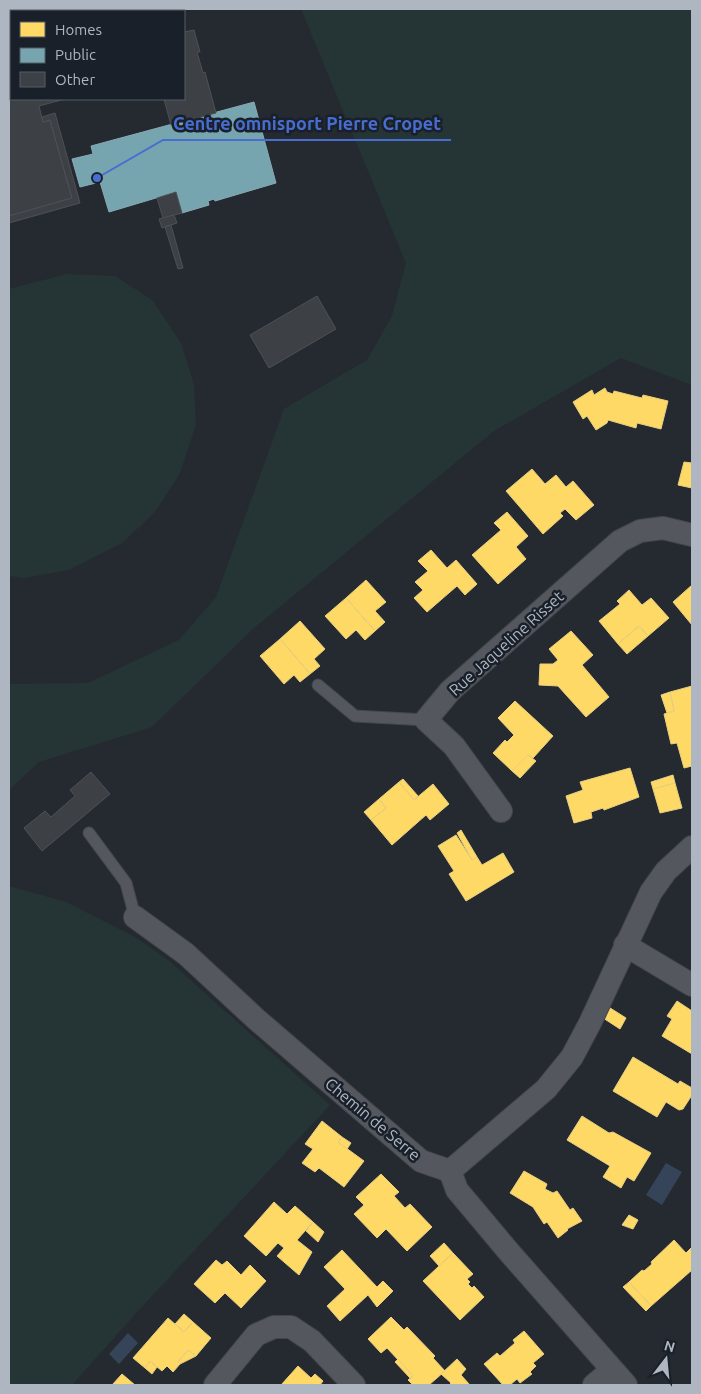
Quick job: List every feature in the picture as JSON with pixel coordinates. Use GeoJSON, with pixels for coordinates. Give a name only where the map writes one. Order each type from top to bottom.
{"type":"FeatureCollection","features":[{"type":"Feature","properties":{"kind":"street","name":"Rue Jaqueline Risset"},"geometry":{"type":"LineString","coordinates":[[426,720],[450,691],[620,541],[640,531],[663,528],[692,535]]}},
{"type":"Feature","properties":{"kind":"street"},"geometry":{"type":"LineString","coordinates":[[426,720],[454,746],[501,811]]}},
{"type":"Feature","properties":{"kind":"street"},"geometry":{"type":"LineString","coordinates":[[594,1385],[619,1377],[457,1190],[450,1171],[546,1089],[572,1057],[590,1023],[651,892],[666,871],[692,847]]}},
{"type":"Feature","properties":{"kind":"street","name":"Chemin de Serre"},"geometry":{"type":"LineString","coordinates":[[135,917],[186,954],[256,1019],[421,1161],[450,1171]]}},
{"type":"Feature","properties":{"kind":"street"},"geometry":{"type":"LineString","coordinates":[[625,945],[692,985]]}},
{"type":"Feature","properties":{"kind":"street"},"geometry":{"type":"LineString","coordinates":[[215,1385],[256,1336],[274,1327],[291,1327],[312,1341],[354,1385]]}},
{"type":"Feature","properties":{"kind":"lane"},"geometry":{"type":"LineString","coordinates":[[318,686],[355,716],[426,720]]}},
{"type":"Feature","properties":{"kind":"lane"},"geometry":{"type":"LineString","coordinates":[[89,832],[126,883],[135,917]]}},
{"type":"Feature","properties":{"kind":"shaded area"},"geometry":{"type":"Polygon","coordinates":[[[301,9],[692,9],[692,385],[621,358],[494,431],[254,628],[152,727],[39,762],[9,790],[9,684],[88,683],[179,640],[216,597],[284,409],[367,360],[392,316],[406,263],[301,9]]]}},
{"type":"Feature","properties":{"kind":"shaded area"},"geometry":{"type":"Polygon","coordinates":[[[67,274],[115,276],[152,300],[181,343],[194,385],[196,425],[180,473],[155,512],[122,543],[69,570],[24,578],[9,576],[9,289],[67,274]]]}},
{"type":"Feature","properties":{"kind":"shaded area"},"geometry":{"type":"Polygon","coordinates":[[[9,886],[66,902],[135,937],[168,960],[330,1105],[138,1311],[72,1385],[9,1385],[9,886]]]}},
{"type":"Feature","properties":{"kind":"water"},"geometry":{"type":"Polygon","coordinates":[[[666,1163],[682,1172],[662,1205],[646,1195],[666,1163]]]}},
{"type":"Feature","properties":{"kind":"water"},"geometry":{"type":"Polygon","coordinates":[[[128,1333],[138,1343],[119,1364],[109,1354],[128,1333]]]}},
{"type":"Feature","properties":{"kind":"building: Homes"},"geometry":{"type":"Polygon","coordinates":[[[605,388],[607,392],[613,394],[614,391],[642,398],[643,395],[668,401],[661,429],[637,423],[636,428],[608,420],[607,423],[596,430],[587,416],[583,419],[573,402],[592,390],[594,395],[605,388]]]}},
{"type":"Feature","properties":{"kind":"building: Homes"},"geometry":{"type":"Polygon","coordinates":[[[684,462],[692,463],[692,488],[678,485],[684,462]]]}},
{"type":"Feature","properties":{"kind":"building: Homes"},"geometry":{"type":"Polygon","coordinates":[[[532,469],[545,484],[556,475],[566,487],[573,481],[594,505],[576,520],[565,509],[560,513],[563,516],[543,534],[506,491],[532,469]]]}},
{"type":"Feature","properties":{"kind":"building: Homes"},"geometry":{"type":"Polygon","coordinates":[[[507,512],[528,536],[516,547],[526,559],[498,584],[472,555],[501,530],[494,523],[507,512]]]}},
{"type":"Feature","properties":{"kind":"building: Homes"},"geometry":{"type":"Polygon","coordinates":[[[431,550],[447,568],[456,560],[477,584],[465,595],[457,586],[427,612],[414,598],[423,590],[415,582],[428,571],[418,561],[431,550]]]}},
{"type":"Feature","properties":{"kind":"building: Homes"},"geometry":{"type":"Polygon","coordinates":[[[366,580],[386,602],[375,611],[385,622],[375,631],[346,598],[366,580]]]}},
{"type":"Feature","properties":{"kind":"building: Homes"},"geometry":{"type":"Polygon","coordinates":[[[692,585],[692,625],[673,602],[692,585]]]}},
{"type":"Feature","properties":{"kind":"building: Homes"},"geometry":{"type":"Polygon","coordinates":[[[629,590],[642,605],[651,598],[669,618],[648,636],[639,626],[618,644],[599,621],[620,604],[617,601],[629,590]]]}},
{"type":"Feature","properties":{"kind":"building: Homes"},"geometry":{"type":"Polygon","coordinates":[[[346,598],[375,631],[365,640],[356,630],[346,639],[325,616],[346,598]]]}},
{"type":"Feature","properties":{"kind":"building: Homes"},"geometry":{"type":"Polygon","coordinates":[[[300,621],[325,649],[314,659],[320,666],[310,674],[280,639],[300,621]]]}},
{"type":"Feature","properties":{"kind":"building: Homes"},"geometry":{"type":"Polygon","coordinates":[[[639,626],[648,636],[627,654],[618,644],[639,626]]]}},
{"type":"Feature","properties":{"kind":"building: Homes"},"geometry":{"type":"Polygon","coordinates":[[[571,631],[593,655],[582,665],[609,697],[586,717],[558,686],[539,685],[540,664],[553,664],[558,660],[549,649],[571,631]]]}},
{"type":"Feature","properties":{"kind":"building: Homes"},"geometry":{"type":"Polygon","coordinates":[[[280,639],[310,674],[300,682],[294,675],[284,684],[260,656],[280,639]]]}},
{"type":"Feature","properties":{"kind":"building: Homes"},"geometry":{"type":"Polygon","coordinates":[[[692,686],[692,766],[684,768],[677,743],[671,744],[664,714],[674,711],[670,692],[692,686]]]}},
{"type":"Feature","properties":{"kind":"building: Homes"},"geometry":{"type":"Polygon","coordinates":[[[670,692],[674,711],[667,713],[661,695],[670,692]]]}},
{"type":"Feature","properties":{"kind":"building: Homes"},"geometry":{"type":"Polygon","coordinates":[[[515,701],[553,736],[533,758],[528,755],[512,771],[493,753],[505,740],[507,742],[514,735],[498,718],[515,701]]]}},
{"type":"Feature","properties":{"kind":"building: Homes"},"geometry":{"type":"Polygon","coordinates":[[[528,755],[536,761],[520,778],[512,771],[528,755]]]}},
{"type":"Feature","properties":{"kind":"building: Homes"},"geometry":{"type":"Polygon","coordinates":[[[630,768],[639,797],[604,810],[603,808],[591,812],[592,818],[574,823],[566,796],[583,790],[580,782],[630,768]]]}},
{"type":"Feature","properties":{"kind":"building: Homes"},"geometry":{"type":"Polygon","coordinates":[[[673,775],[675,783],[653,789],[651,782],[673,775]]]}},
{"type":"Feature","properties":{"kind":"building: Homes"},"geometry":{"type":"Polygon","coordinates":[[[403,779],[418,796],[414,800],[399,782],[403,779]]]}},
{"type":"Feature","properties":{"kind":"building: Homes"},"geometry":{"type":"Polygon","coordinates":[[[399,782],[414,800],[433,784],[449,804],[430,820],[426,815],[392,845],[371,820],[386,808],[379,799],[399,782]]]}},
{"type":"Feature","properties":{"kind":"building: Homes"},"geometry":{"type":"Polygon","coordinates":[[[675,783],[682,808],[660,813],[653,789],[675,783]]]}},
{"type":"Feature","properties":{"kind":"building: Homes"},"geometry":{"type":"Polygon","coordinates":[[[379,799],[386,808],[371,820],[364,812],[379,799]]]}},
{"type":"Feature","properties":{"kind":"building: Homes"},"geometry":{"type":"Polygon","coordinates":[[[461,830],[477,857],[472,860],[457,833],[461,830]]]}},
{"type":"Feature","properties":{"kind":"building: Homes"},"geometry":{"type":"Polygon","coordinates":[[[456,835],[472,860],[477,857],[482,865],[503,853],[514,872],[466,901],[449,874],[454,871],[438,846],[456,835]]]}},
{"type":"Feature","properties":{"kind":"building: Homes"},"geometry":{"type":"Polygon","coordinates":[[[677,1001],[692,1011],[692,1054],[662,1036],[672,1019],[667,1016],[677,1001]]]}},
{"type":"Feature","properties":{"kind":"building: Homes"},"geometry":{"type":"Polygon","coordinates":[[[607,1006],[626,1018],[620,1029],[600,1016],[607,1006]]]}},
{"type":"Feature","properties":{"kind":"building: Homes"},"geometry":{"type":"Polygon","coordinates":[[[633,1057],[678,1084],[680,1081],[692,1088],[692,1095],[683,1109],[679,1110],[666,1102],[657,1117],[613,1091],[633,1057]]]}},
{"type":"Feature","properties":{"kind":"building: Homes"},"geometry":{"type":"Polygon","coordinates":[[[582,1116],[609,1133],[613,1132],[651,1153],[634,1181],[627,1177],[621,1188],[603,1177],[610,1166],[567,1140],[582,1116]]]}},
{"type":"Feature","properties":{"kind":"building: Homes"},"geometry":{"type":"Polygon","coordinates":[[[322,1121],[342,1137],[338,1142],[364,1161],[344,1187],[319,1168],[315,1172],[302,1163],[313,1149],[305,1144],[322,1121]]]}},
{"type":"Feature","properties":{"kind":"building: Homes"},"geometry":{"type":"Polygon","coordinates":[[[342,1137],[351,1143],[347,1149],[338,1142],[342,1137]]]}},
{"type":"Feature","properties":{"kind":"building: Homes"},"geometry":{"type":"Polygon","coordinates":[[[524,1171],[547,1184],[545,1189],[553,1193],[557,1191],[570,1210],[573,1208],[582,1221],[567,1229],[558,1238],[547,1222],[544,1224],[533,1207],[510,1193],[524,1171]]]}},
{"type":"Feature","properties":{"kind":"building: Homes"},"geometry":{"type":"Polygon","coordinates":[[[381,1174],[399,1192],[394,1196],[405,1208],[410,1204],[432,1227],[407,1251],[386,1229],[377,1238],[354,1214],[364,1205],[356,1197],[381,1174]]]}},
{"type":"Feature","properties":{"kind":"building: Homes"},"geometry":{"type":"Polygon","coordinates":[[[274,1202],[287,1214],[295,1206],[313,1222],[297,1240],[312,1252],[299,1275],[277,1256],[284,1248],[278,1243],[266,1256],[244,1236],[274,1202]]]}},
{"type":"Feature","properties":{"kind":"building: Homes"},"geometry":{"type":"Polygon","coordinates":[[[629,1215],[638,1220],[633,1229],[622,1225],[629,1215]]]}},
{"type":"Feature","properties":{"kind":"building: Homes"},"geometry":{"type":"Polygon","coordinates":[[[313,1222],[324,1232],[318,1242],[306,1231],[313,1222]]]}},
{"type":"Feature","properties":{"kind":"building: Homes"},"geometry":{"type":"Polygon","coordinates":[[[674,1240],[686,1253],[692,1249],[692,1270],[651,1306],[629,1282],[652,1264],[651,1262],[674,1240]]]}},
{"type":"Feature","properties":{"kind":"building: Homes"},"geometry":{"type":"Polygon","coordinates":[[[444,1243],[453,1253],[439,1266],[430,1256],[444,1243]]]}},
{"type":"Feature","properties":{"kind":"building: Homes"},"geometry":{"type":"Polygon","coordinates":[[[342,1250],[377,1287],[383,1281],[393,1291],[377,1307],[368,1295],[340,1321],[327,1306],[345,1289],[324,1267],[342,1250]]]}},
{"type":"Feature","properties":{"kind":"building: Homes"},"geometry":{"type":"Polygon","coordinates":[[[453,1253],[473,1274],[467,1279],[470,1282],[468,1284],[472,1288],[474,1286],[484,1297],[460,1320],[423,1281],[453,1253]]]}},
{"type":"Feature","properties":{"kind":"building: Homes"},"geometry":{"type":"Polygon","coordinates":[[[216,1260],[222,1265],[227,1261],[241,1275],[250,1265],[266,1281],[241,1308],[225,1293],[215,1303],[194,1284],[216,1260]]]}},
{"type":"Feature","properties":{"kind":"building: Homes"},"geometry":{"type":"Polygon","coordinates":[[[629,1282],[651,1306],[646,1311],[623,1287],[629,1282]]]}},
{"type":"Feature","properties":{"kind":"building: Homes"},"geometry":{"type":"Polygon","coordinates":[[[184,1314],[193,1322],[184,1332],[175,1324],[184,1314]]]}},
{"type":"Feature","properties":{"kind":"building: Homes"},"geometry":{"type":"Polygon","coordinates":[[[391,1317],[404,1330],[407,1327],[435,1356],[433,1358],[445,1371],[429,1385],[413,1385],[408,1380],[413,1376],[387,1348],[381,1353],[368,1339],[391,1317]]]}},
{"type":"Feature","properties":{"kind":"building: Homes"},"geometry":{"type":"Polygon","coordinates":[[[168,1318],[184,1332],[193,1322],[211,1338],[196,1356],[188,1350],[178,1362],[180,1364],[173,1372],[167,1366],[162,1371],[150,1361],[145,1368],[133,1358],[168,1318]]]}},
{"type":"Feature","properties":{"kind":"building: Homes"},"geometry":{"type":"Polygon","coordinates":[[[524,1331],[544,1354],[533,1363],[536,1366],[530,1372],[532,1374],[520,1383],[517,1379],[510,1385],[503,1385],[484,1364],[497,1353],[500,1356],[515,1343],[513,1340],[524,1331]]]}},
{"type":"Feature","properties":{"kind":"building: Homes"},"geometry":{"type":"Polygon","coordinates":[[[188,1350],[196,1356],[180,1364],[178,1362],[188,1350]]]}},
{"type":"Feature","properties":{"kind":"building: Homes"},"geometry":{"type":"Polygon","coordinates":[[[398,1359],[413,1376],[410,1378],[395,1362],[398,1359]]]}},
{"type":"Feature","properties":{"kind":"building: Homes"},"geometry":{"type":"Polygon","coordinates":[[[457,1359],[466,1369],[461,1375],[470,1385],[449,1385],[451,1383],[441,1374],[457,1359]]]}},
{"type":"Feature","properties":{"kind":"building: Homes"},"geometry":{"type":"Polygon","coordinates":[[[150,1361],[157,1367],[152,1374],[145,1368],[150,1361]]]}},
{"type":"Feature","properties":{"kind":"building: Homes"},"geometry":{"type":"Polygon","coordinates":[[[298,1366],[311,1378],[315,1374],[323,1381],[320,1385],[281,1385],[298,1366]]]}},
{"type":"Feature","properties":{"kind":"building: Homes"},"geometry":{"type":"Polygon","coordinates":[[[122,1374],[135,1385],[112,1385],[122,1374]]]}},
{"type":"Feature","properties":{"kind":"building: Public"},"geometry":{"type":"Polygon","coordinates":[[[254,102],[276,183],[215,201],[214,199],[208,201],[209,205],[182,213],[176,192],[109,212],[100,182],[80,187],[72,159],[93,154],[91,146],[254,102]]]}},
{"type":"Feature","properties":{"kind":"building: Other"},"geometry":{"type":"Polygon","coordinates":[[[194,30],[200,52],[197,52],[203,73],[205,72],[216,113],[171,125],[164,100],[185,100],[185,32],[194,30]]]}},
{"type":"Feature","properties":{"kind":"building: Other"},"geometry":{"type":"Polygon","coordinates":[[[10,71],[10,100],[61,100],[39,106],[43,122],[50,120],[72,198],[9,216],[10,71]]]}},
{"type":"Feature","properties":{"kind":"building: Other"},"geometry":{"type":"Polygon","coordinates":[[[55,113],[80,203],[9,223],[9,216],[72,198],[50,120],[43,122],[42,117],[55,113]]]}},
{"type":"Feature","properties":{"kind":"building: Other"},"geometry":{"type":"Polygon","coordinates":[[[176,192],[182,213],[163,218],[157,198],[176,192]]]}},
{"type":"Feature","properties":{"kind":"building: Other"},"geometry":{"type":"Polygon","coordinates":[[[174,215],[177,223],[162,228],[159,219],[174,215]]]}},
{"type":"Feature","properties":{"kind":"building: Other"},"geometry":{"type":"Polygon","coordinates":[[[171,225],[183,268],[178,269],[165,227],[171,225]]]}},
{"type":"Feature","properties":{"kind":"building: Other"},"geometry":{"type":"Polygon","coordinates":[[[317,296],[336,329],[269,368],[250,335],[317,296]]]}},
{"type":"Feature","properties":{"kind":"building: Other"},"geometry":{"type":"Polygon","coordinates":[[[91,772],[110,794],[42,851],[24,828],[45,811],[51,817],[75,796],[70,790],[91,772]]]}},
{"type":"Feature","properties":{"kind":"place","name":"Centre omnisport Pierre Cropet"},"geometry":{"type":"Point","coordinates":[97,178]}}]}
